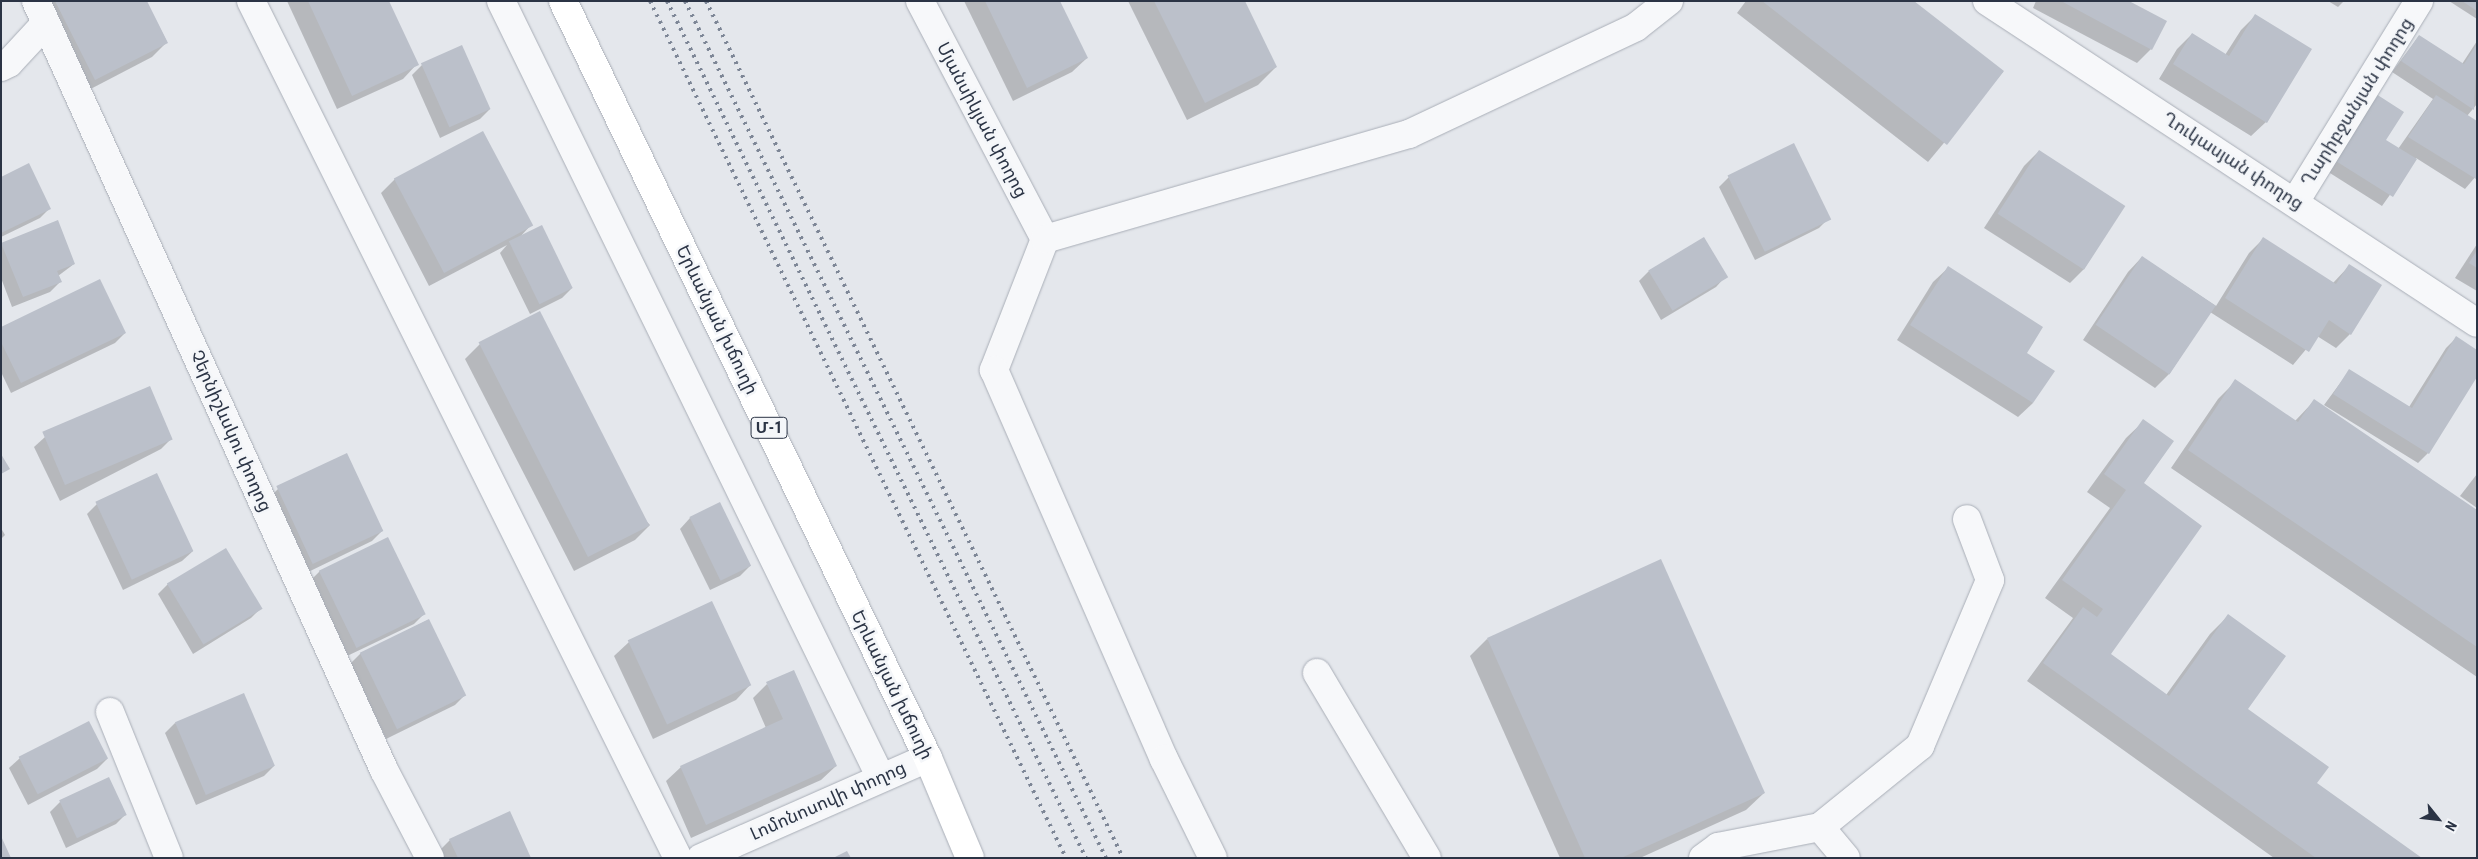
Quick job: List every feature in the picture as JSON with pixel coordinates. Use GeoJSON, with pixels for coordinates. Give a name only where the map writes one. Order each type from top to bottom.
{"type":"FeatureCollection","features":[{"type":"Feature","properties":{"kind":"highway","name":"Երևանյան խճուղի"},"geometry":{"type":"LineString","coordinates":[[563,1],[928,758],[970,858]]}},
{"type":"Feature","properties":{"kind":"street"},"geometry":{"type":"LineString","coordinates":[[251,1],[678,858]]}},
{"type":"Feature","properties":{"kind":"street"},"geometry":{"type":"LineString","coordinates":[[501,1],[880,776]]}},
{"type":"Feature","properties":{"kind":"street","name":"Մյանսիկյան փողոց"},"geometry":{"type":"LineString","coordinates":[[920,1],[1045,239]]}},
{"type":"Feature","properties":{"kind":"street"},"geometry":{"type":"LineString","coordinates":[[1213,858],[1164,759],[994,370],[1045,239],[1409,134],[1636,27],[1669,1]]}},
{"type":"Feature","properties":{"kind":"street","name":"Ղուկասյան փողոց"},"geometry":{"type":"LineString","coordinates":[[1987,1],[2477,323]]}},
{"type":"Feature","properties":{"kind":"street","name":"Ղարիբջանյան փողոց"},"geometry":{"type":"LineString","coordinates":[[2295,202],[2419,1]]}},
{"type":"Feature","properties":{"kind":"street"},"geometry":{"type":"LineString","coordinates":[[1,67],[41,12]]}},
{"type":"Feature","properties":{"kind":"street","name":"Չերնիշևսկու փողոց"},"geometry":{"type":"LineString","coordinates":[[41,12],[384,770],[430,858]]}},
{"type":"Feature","properties":{"kind":"street"},"geometry":{"type":"LineString","coordinates":[[1703,858],[1718,847],[1820,827],[1920,746],[1990,580],[1967,519]]}},
{"type":"Feature","properties":{"kind":"street"},"geometry":{"type":"LineString","coordinates":[[1316,673],[1427,858]]}},
{"type":"Feature","properties":{"kind":"street"},"geometry":{"type":"LineString","coordinates":[[110,712],[168,858]]}},
{"type":"Feature","properties":{"kind":"street","name":"Լոմոնոսովի փողոց"},"geometry":{"type":"LineString","coordinates":[[701,858],[880,776],[928,758]]}},
{"type":"Feature","properties":{"kind":"street"},"geometry":{"type":"LineString","coordinates":[[1820,827],[1846,858]]}},
{"type":"Feature","properties":{"kind":"building"},"geometry":{"type":"Polygon","coordinates":[[[55,1],[147,1],[168,43],[95,80],[55,1]]]}},
{"type":"Feature","properties":{"kind":"building"},"geometry":{"type":"Polygon","coordinates":[[[308,1],[389,1],[419,65],[352,96],[308,1]]]}},
{"type":"Feature","properties":{"kind":"building"},"geometry":{"type":"Polygon","coordinates":[[[985,1],[1060,1],[1088,58],[1027,88],[985,1]]]}},
{"type":"Feature","properties":{"kind":"building"},"geometry":{"type":"Polygon","coordinates":[[[1154,1],[1245,1],[1277,67],[1205,103],[1154,1]]]}},
{"type":"Feature","properties":{"kind":"building"},"geometry":{"type":"Polygon","coordinates":[[[1762,1],[1914,1],[2004,71],[1947,145],[1762,1]]]}},
{"type":"Feature","properties":{"kind":"building"},"geometry":{"type":"Polygon","coordinates":[[[2061,1],[2129,1],[2167,21],[2152,50],[2061,1]]]}},
{"type":"Feature","properties":{"kind":"building"},"geometry":{"type":"Polygon","coordinates":[[[2462,1],[2477,1],[2477,11],[2462,1]]]}},
{"type":"Feature","properties":{"kind":"building"},"geometry":{"type":"Polygon","coordinates":[[[2255,14],[2312,49],[2267,123],[2173,64],[2192,33],[2229,56],[2255,14]]]}},
{"type":"Feature","properties":{"kind":"building"},"geometry":{"type":"Polygon","coordinates":[[[2419,35],[2464,64],[2477,44],[2474,110],[2401,61],[2419,35]]]}},
{"type":"Feature","properties":{"kind":"building"},"geometry":{"type":"Polygon","coordinates":[[[462,45],[490,109],[449,127],[421,63],[462,45]]]}},
{"type":"Feature","properties":{"kind":"building"},"geometry":{"type":"Polygon","coordinates":[[[2373,92],[2404,112],[2386,140],[2417,159],[2393,197],[2331,158],[2373,92]]]}},
{"type":"Feature","properties":{"kind":"building"},"geometry":{"type":"Polygon","coordinates":[[[2436,95],[2477,121],[2476,179],[2408,137],[2436,95]]]}},
{"type":"Feature","properties":{"kind":"building"},"geometry":{"type":"Polygon","coordinates":[[[483,131],[533,225],[444,273],[394,178],[483,131]]]}},
{"type":"Feature","properties":{"kind":"building"},"geometry":{"type":"Polygon","coordinates":[[[1794,143],[1831,219],[1765,252],[1727,175],[1794,143]]]}},
{"type":"Feature","properties":{"kind":"building"},"geometry":{"type":"Polygon","coordinates":[[[2039,150],[2125,206],[2084,270],[1998,214],[2039,150]]]}},
{"type":"Feature","properties":{"kind":"building"},"geometry":{"type":"Polygon","coordinates":[[[29,163],[51,209],[1,233],[1,177],[29,163]]]}},
{"type":"Feature","properties":{"kind":"building"},"geometry":{"type":"Polygon","coordinates":[[[58,220],[75,264],[57,271],[62,282],[23,297],[1,243],[58,220]]]}},
{"type":"Feature","properties":{"kind":"building"},"geometry":{"type":"Polygon","coordinates":[[[542,225],[573,288],[539,304],[509,241],[542,225]]]}},
{"type":"Feature","properties":{"kind":"building"},"geometry":{"type":"Polygon","coordinates":[[[1704,237],[1728,277],[1672,311],[1648,270],[1704,237]]]}},
{"type":"Feature","properties":{"kind":"building"},"geometry":{"type":"Polygon","coordinates":[[[2263,237],[2336,284],[2349,264],[2382,285],[2351,335],[2329,320],[2309,352],[2225,298],[2263,237]]]}},
{"type":"Feature","properties":{"kind":"building"},"geometry":{"type":"Polygon","coordinates":[[[2477,250],[2477,268],[2469,263],[2477,250]]]}},
{"type":"Feature","properties":{"kind":"building"},"geometry":{"type":"Polygon","coordinates":[[[2142,256],[2216,306],[2169,375],[2096,325],[2142,256]]]}},
{"type":"Feature","properties":{"kind":"building"},"geometry":{"type":"Polygon","coordinates":[[[1948,266],[2043,327],[2027,353],[2055,371],[2033,403],[1910,325],[1948,266]]]}},
{"type":"Feature","properties":{"kind":"building"},"geometry":{"type":"Polygon","coordinates":[[[100,279],[126,333],[21,383],[1,342],[1,327],[100,279]]]}},
{"type":"Feature","properties":{"kind":"building"},"geometry":{"type":"Polygon","coordinates":[[[540,311],[649,526],[588,557],[479,342],[540,311]]]}},
{"type":"Feature","properties":{"kind":"building"},"geometry":{"type":"Polygon","coordinates":[[[2456,336],[2477,350],[2477,377],[2429,454],[2333,394],[2349,369],[2412,408],[2456,336]]]}},
{"type":"Feature","properties":{"kind":"building"},"geometry":{"type":"Polygon","coordinates":[[[2235,379],[2298,422],[2314,399],[2477,510],[2477,647],[2188,450],[2235,379]]]}},
{"type":"Feature","properties":{"kind":"building"},"geometry":{"type":"Polygon","coordinates":[[[150,386],[173,439],[65,485],[42,432],[150,386]]]}},
{"type":"Feature","properties":{"kind":"building"},"geometry":{"type":"Polygon","coordinates":[[[2143,419],[2174,441],[2144,483],[2202,526],[2111,654],[2169,696],[2228,614],[2286,656],[2248,709],[2329,767],[2317,783],[2422,858],[2316,858],[2043,663],[2083,607],[2097,617],[2103,609],[2062,580],[2126,490],[2104,474],[2143,419]]]}},
{"type":"Feature","properties":{"kind":"building"},"geometry":{"type":"Polygon","coordinates":[[[347,453],[383,531],[313,564],[276,486],[347,453]]]}},
{"type":"Feature","properties":{"kind":"building"},"geometry":{"type":"Polygon","coordinates":[[[1,454],[10,469],[1,474],[1,454]]]}},
{"type":"Feature","properties":{"kind":"building"},"geometry":{"type":"Polygon","coordinates":[[[157,473],[193,551],[132,580],[95,502],[157,473]]]}},
{"type":"Feature","properties":{"kind":"building"},"geometry":{"type":"Polygon","coordinates":[[[720,502],[751,566],[721,581],[689,517],[720,502]]]}},
{"type":"Feature","properties":{"kind":"building"},"geometry":{"type":"Polygon","coordinates":[[[388,537],[426,614],[356,648],[319,571],[388,537]]]}},
{"type":"Feature","properties":{"kind":"building"},"geometry":{"type":"Polygon","coordinates":[[[226,548],[263,609],[203,644],[167,584],[226,548]]]}},
{"type":"Feature","properties":{"kind":"building"},"geometry":{"type":"Polygon","coordinates":[[[1661,559],[1765,793],[1621,858],[1585,858],[1487,638],[1661,559]]]}},
{"type":"Feature","properties":{"kind":"building"},"geometry":{"type":"Polygon","coordinates":[[[712,601],[751,685],[667,725],[628,640],[712,601]]]}},
{"type":"Feature","properties":{"kind":"building"},"geometry":{"type":"Polygon","coordinates":[[[429,619],[466,695],[397,729],[360,653],[429,619]]]}},
{"type":"Feature","properties":{"kind":"building"},"geometry":{"type":"Polygon","coordinates":[[[794,670],[837,766],[706,825],[680,766],[783,719],[766,682],[794,670]]]}},
{"type":"Feature","properties":{"kind":"building"},"geometry":{"type":"Polygon","coordinates":[[[244,693],[275,766],[206,795],[175,722],[244,693]]]}},
{"type":"Feature","properties":{"kind":"building"},"geometry":{"type":"Polygon","coordinates":[[[89,721],[108,758],[38,794],[19,757],[89,721]]]}},
{"type":"Feature","properties":{"kind":"building"},"geometry":{"type":"Polygon","coordinates":[[[109,777],[127,815],[77,838],[59,800],[109,777]]]}},
{"type":"Feature","properties":{"kind":"building"},"geometry":{"type":"Polygon","coordinates":[[[510,811],[531,858],[458,858],[449,839],[510,811]]]}},
{"type":"Feature","properties":{"kind":"building"},"geometry":{"type":"Polygon","coordinates":[[[1,836],[11,858],[1,858],[1,836]]]}},
{"type":"Feature","properties":{"kind":"building"},"geometry":{"type":"Polygon","coordinates":[[[847,851],[851,858],[833,858],[847,851]]]}},
{"type":"Feature","properties":{"kind":"railway"},"geometry":{"type":"LineString","coordinates":[[650,1],[1066,858]]}},
{"type":"Feature","properties":{"kind":"railway"},"geometry":{"type":"LineString","coordinates":[[667,1],[1086,858]]}},
{"type":"Feature","properties":{"kind":"railway"},"geometry":{"type":"LineString","coordinates":[[685,1],[1106,858]]}},
{"type":"Feature","properties":{"kind":"railway"},"geometry":{"type":"LineString","coordinates":[[706,1],[1123,858]]}}]}
